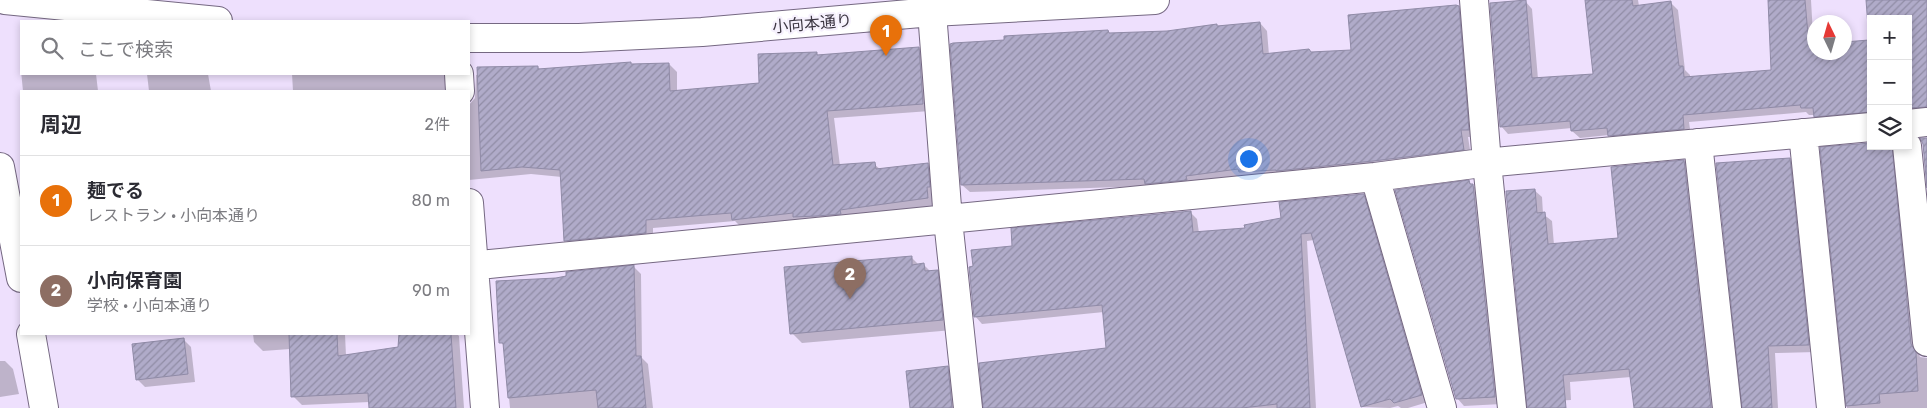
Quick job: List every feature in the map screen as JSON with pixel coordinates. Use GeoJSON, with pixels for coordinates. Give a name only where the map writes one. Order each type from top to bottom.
{"type":"FeatureCollection","features":[{"type":"Feature","properties":{"kind":"street"},"geometry":{"type":"LineString","coordinates":[[5,0],[208,20]]}},
{"type":"Feature","properties":{"kind":"street","name":"小向本通り"},"geometry":{"type":"LineString","coordinates":[[470,38],[579,38],[702,32],[932,12],[1154,0]]}},
{"type":"Feature","properties":{"kind":"street"},"geometry":{"type":"LineString","coordinates":[[1474,0],[1487,163],[1512,408]]}},
{"type":"Feature","properties":{"kind":"street"},"geometry":{"type":"LineString","coordinates":[[932,12],[948,220],[968,408]]}},
{"type":"Feature","properties":{"kind":"street"},"geometry":{"type":"LineString","coordinates":[[459,75],[460,90]]}},
{"type":"Feature","properties":{"kind":"street"},"geometry":{"type":"LineString","coordinates":[[1912,124],[1927,122]]}},
{"type":"Feature","properties":{"kind":"street"},"geometry":{"type":"LineString","coordinates":[[471,266],[948,220],[1487,163],[1867,127]]}},
{"type":"Feature","properties":{"kind":"street"},"geometry":{"type":"LineString","coordinates":[[1803,133],[1831,408]]}},
{"type":"Feature","properties":{"kind":"street"},"geometry":{"type":"LineString","coordinates":[[1698,143],[1727,408]]}},
{"type":"Feature","properties":{"kind":"street"},"geometry":{"type":"LineString","coordinates":[[1907,150],[1927,342]]}},
{"type":"Feature","properties":{"kind":"street"},"geometry":{"type":"LineString","coordinates":[[0,167],[20,273]]}},
{"type":"Feature","properties":{"kind":"street"},"geometry":{"type":"LineString","coordinates":[[1375,176],[1442,408]]}},
{"type":"Feature","properties":{"kind":"street"},"geometry":{"type":"LineString","coordinates":[[470,234],[471,266],[485,408]]}},
{"type":"Feature","properties":{"kind":"street"},"geometry":{"type":"LineString","coordinates":[[31,335],[44,408]]}},
{"type":"Feature","properties":{"kind":"building"},"geometry":{"type":"Polygon","coordinates":[[[1526,0],[1532,78],[1593,74],[1585,0],[1632,0],[1633,6],[1671,1],[1679,66],[1683,66],[1684,77],[1771,70],[1768,0],[1805,0],[1807,60],[1852,60],[1852,41],[1867,40],[1867,112],[1814,117],[1813,108],[1801,108],[1800,105],[1683,115],[1684,129],[1608,136],[1607,128],[1571,131],[1570,121],[1500,127],[1490,3],[1526,0]]]}},
{"type":"Feature","properties":{"kind":"building"},"geometry":{"type":"Polygon","coordinates":[[[1866,0],[1927,0],[1927,107],[1912,108],[1912,15],[1867,15],[1866,0]]]}},
{"type":"Feature","properties":{"kind":"building"},"geometry":{"type":"Polygon","coordinates":[[[1459,6],[1469,130],[1461,130],[1464,150],[1276,171],[1239,172],[1238,169],[1186,176],[1187,180],[1145,184],[1144,179],[961,185],[950,44],[1004,40],[1004,36],[1108,30],[1109,33],[1167,31],[1217,24],[1217,26],[1260,22],[1263,54],[1309,49],[1311,52],[1351,50],[1348,15],[1459,6]]]}},
{"type":"Feature","properties":{"kind":"building"},"geometry":{"type":"Polygon","coordinates":[[[919,47],[923,104],[827,111],[833,165],[875,162],[876,169],[928,163],[930,187],[927,187],[928,198],[840,210],[841,214],[817,216],[793,217],[793,213],[732,220],[731,213],[646,220],[646,233],[564,241],[560,170],[522,167],[481,171],[477,67],[538,66],[538,69],[631,62],[631,64],[669,63],[670,91],[759,83],[758,54],[817,52],[817,55],[919,47]]]}},
{"type":"Feature","properties":{"kind":"building"},"geometry":{"type":"Polygon","coordinates":[[[1920,138],[1927,138],[1927,188],[1923,144],[1920,138]]]}},
{"type":"Feature","properties":{"kind":"building"},"geometry":{"type":"Polygon","coordinates":[[[1867,143],[1867,150],[1892,150],[1911,344],[1916,352],[1918,391],[1879,394],[1880,403],[1846,406],[1820,147],[1867,143]]]}},
{"type":"Feature","properties":{"kind":"building"},"geometry":{"type":"Polygon","coordinates":[[[1790,158],[1809,345],[1768,346],[1772,408],[1742,408],[1716,163],[1790,158]]]}},
{"type":"Feature","properties":{"kind":"building"},"geometry":{"type":"Polygon","coordinates":[[[1684,160],[1711,408],[1634,408],[1629,369],[1563,375],[1566,408],[1527,408],[1506,191],[1535,189],[1537,213],[1545,212],[1548,244],[1618,238],[1611,167],[1684,160]]]}},
{"type":"Feature","properties":{"kind":"building"},"geometry":{"type":"Polygon","coordinates":[[[1469,180],[1470,184],[1473,184],[1495,397],[1456,399],[1395,190],[1469,180]]]}},
{"type":"Feature","properties":{"kind":"building"},"geometry":{"type":"Polygon","coordinates":[[[1364,194],[1422,395],[1394,403],[1390,399],[1361,407],[1311,233],[1301,234],[1310,408],[1277,408],[1277,404],[1242,408],[983,408],[979,363],[1106,348],[1102,305],[974,317],[969,267],[973,266],[971,250],[1012,246],[1011,228],[1191,211],[1193,232],[1245,228],[1244,225],[1281,218],[1279,202],[1364,194]]]}},
{"type":"Feature","properties":{"kind":"building"},"geometry":{"type":"Polygon","coordinates":[[[912,256],[912,265],[924,263],[925,271],[938,270],[943,320],[790,334],[784,267],[912,256]]]}},
{"type":"Feature","properties":{"kind":"building"},"geometry":{"type":"Polygon","coordinates":[[[634,265],[636,356],[641,356],[646,408],[598,408],[596,390],[508,398],[503,343],[499,343],[496,281],[556,278],[566,276],[566,272],[634,265]]]}},
{"type":"Feature","properties":{"kind":"building"},"geometry":{"type":"Polygon","coordinates":[[[289,335],[337,335],[338,356],[398,347],[399,335],[451,335],[456,408],[369,408],[368,393],[291,397],[289,335]]]}},
{"type":"Feature","properties":{"kind":"building"},"geometry":{"type":"Polygon","coordinates":[[[184,338],[188,374],[136,380],[132,344],[184,338]]]}},
{"type":"Feature","properties":{"kind":"building"},"geometry":{"type":"Polygon","coordinates":[[[948,366],[952,408],[910,408],[906,371],[948,366]]]}},
{"type":"Feature","properties":{"kind":"place","name":"麺でる"},"geometry":{"type":"Point","coordinates":[886,56]}},
{"type":"Feature","properties":{"kind":"place","name":"小向保育園"},"geometry":{"type":"Point","coordinates":[850,299]}}]}
